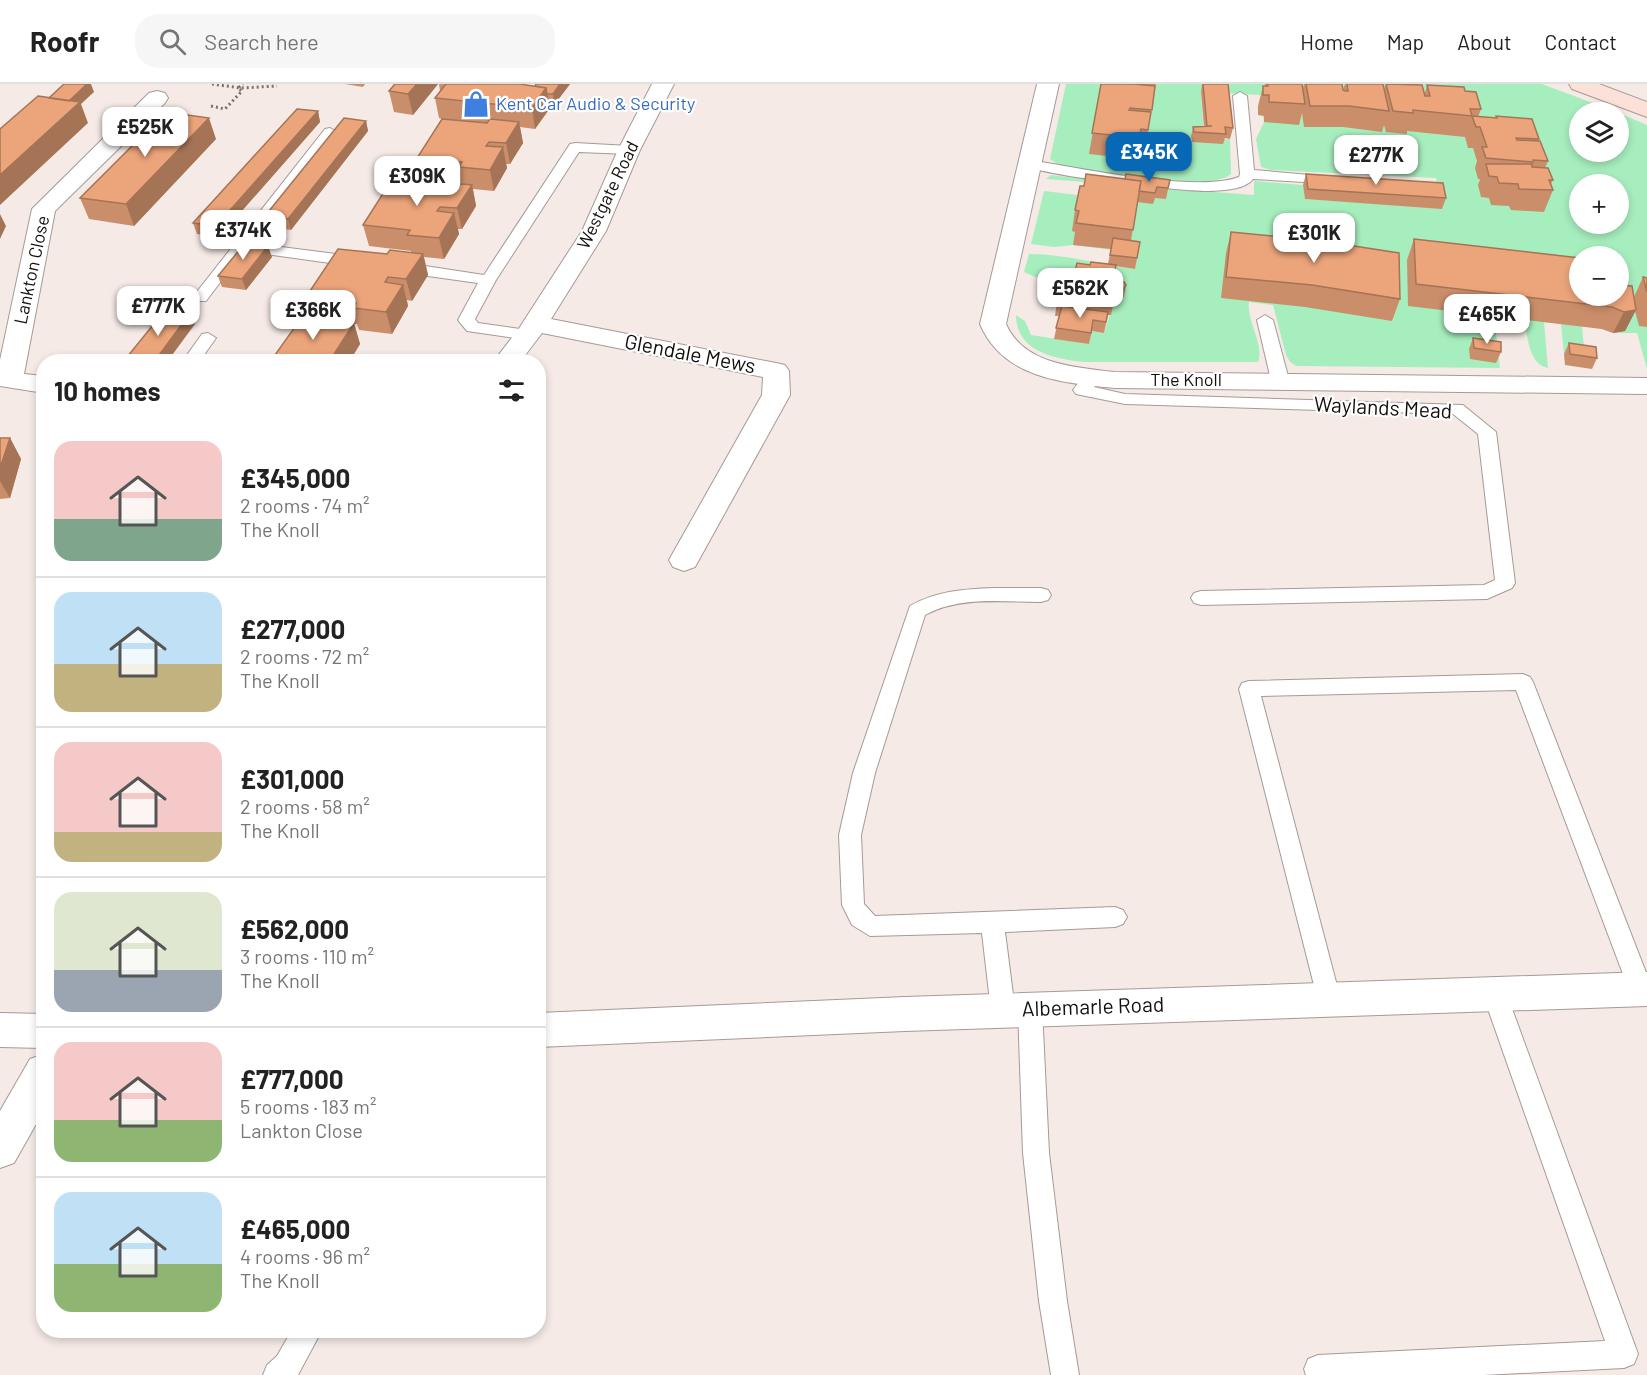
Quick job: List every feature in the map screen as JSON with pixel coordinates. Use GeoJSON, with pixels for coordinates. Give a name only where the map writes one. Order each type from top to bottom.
{"type":"FeatureCollection","features":[{"type":"Feature","properties":{"kind":"main road"},"geometry":{"type":"LineString","coordinates":[[1580,84],[1647,110]]}},
{"type":"Feature","properties":{"kind":"street","name":"Westgate Road"},"geometry":{"type":"LineString","coordinates":[[512,354],[532,329],[594,231],[629,150],[663,84]]}},
{"type":"Feature","properties":{"kind":"street","name":"The Knoll"},"geometry":{"type":"LineString","coordinates":[[1048,84],[993,324],[996,334],[1011,351],[1034,365],[1052,371],[1093,378],[1280,380],[1374,394],[1647,386]]}},
{"type":"Feature","properties":{"kind":"street","name":"Lankton Close"},"geometry":{"type":"LineString","coordinates":[[36,386],[4,390],[44,209],[157,98]]}},
{"type":"Feature","properties":{"kind":"street","name":"Glendale Mews"},"geometry":{"type":"LineString","coordinates":[[532,329],[776,371],[776,395],[684,560]]}},
{"type":"Feature","properties":{"kind":"street","name":"Albemarle Road"},"geometry":{"type":"LineString","coordinates":[[546,1029],[1017,1010],[1644,990]]}},
{"type":"Feature","properties":{"kind":"street"},"geometry":{"type":"LineString","coordinates":[[0,1030],[36,1031]]}},
{"type":"Feature","properties":{"kind":"street"},"geometry":{"type":"LineString","coordinates":[[0,1149],[36,1086]]}},
{"type":"Feature","properties":{"kind":"lane"},"geometry":{"type":"LineString","coordinates":[[1030,164],[1102,176],[1200,186],[1237,185],[1246,179],[1247,174],[1240,96]]}},
{"type":"Feature","properties":{"kind":"lane"},"geometry":{"type":"LineString","coordinates":[[200,298],[330,132]]}},
{"type":"Feature","properties":{"kind":"lane"},"geometry":{"type":"LineString","coordinates":[[532,329],[473,327],[466,320],[488,280],[575,147],[629,150]]}},
{"type":"Feature","properties":{"kind":"lane"},"geometry":{"type":"LineString","coordinates":[[1247,174],[1347,182]]}},
{"type":"Feature","properties":{"kind":"lane"},"geometry":{"type":"LineString","coordinates":[[240,246],[488,280]]}},
{"type":"Feature","properties":{"kind":"lane"},"geometry":{"type":"LineString","coordinates":[[1264,320],[1280,380]]}},
{"type":"Feature","properties":{"kind":"lane"},"geometry":{"type":"LineString","coordinates":[[196,354],[208,338]]}},
{"type":"Feature","properties":{"kind":"lane","name":"Waylands Mead"},"geometry":{"type":"LineString","coordinates":[[1093,378],[1082,390],[1125,399],[1374,394],[1456,409],[1487,432],[1505,583],[1487,592],[1201,598]]}},
{"type":"Feature","properties":{"kind":"lane"},"geometry":{"type":"LineString","coordinates":[[1041,595],[949,598],[925,604],[917,611],[864,773],[850,835],[850,879],[853,905],[860,918],[870,926],[1115,917]]}},
{"type":"Feature","properties":{"kind":"lane"},"geometry":{"type":"LineString","coordinates":[[1329,1000],[1249,689],[1523,682],[1644,990]]}},
{"type":"Feature","properties":{"kind":"lane"},"geometry":{"type":"LineString","coordinates":[[992,922],[1017,1010],[1053,1301],[1065,1375]]}},
{"type":"Feature","properties":{"kind":"lane"},"geometry":{"type":"LineString","coordinates":[[1318,1369],[1624,1353],[1495,996]]}},
{"type":"Feature","properties":{"kind":"lane"},"geometry":{"type":"LineString","coordinates":[[277,1375],[287,1366],[303,1338]]}},
{"type":"Feature","properties":{"kind":"path"},"geometry":{"type":"LineString","coordinates":[[212,84],[238,88],[278,86]]}},
{"type":"Feature","properties":{"kind":"path"},"geometry":{"type":"LineString","coordinates":[[238,88],[243,84]]}},
{"type":"Feature","properties":{"kind":"path"},"geometry":{"type":"LineString","coordinates":[[211,106],[225,108],[242,91],[238,88]]}},
{"type":"Feature","properties":{"kind":"green space"},"geometry":{"type":"Polygon","coordinates":[[[1066,84],[1542,84],[1590,102],[1569,102],[1569,162],[1629,162],[1629,117],[1647,125],[1647,369],[1637,333],[1613,333],[1582,326],[1585,358],[1564,354],[1561,324],[1544,322],[1548,368],[1536,361],[1533,355],[1524,319],[1494,315],[1500,368],[1296,366],[1286,355],[1273,305],[1249,302],[1250,317],[1259,348],[1258,362],[1085,362],[1050,356],[1030,345],[1023,338],[1018,328],[1016,315],[1025,321],[1031,335],[1089,344],[1092,331],[1104,333],[1114,302],[1120,302],[1124,296],[1112,290],[1060,288],[1024,272],[1029,254],[1069,257],[1135,269],[1137,253],[1073,245],[1054,247],[1031,244],[1044,191],[1120,200],[1123,185],[1046,179],[1051,175],[1148,187],[1254,195],[1254,181],[1303,185],[1306,199],[1442,208],[1436,178],[1271,170],[1261,167],[1256,139],[1264,122],[1263,116],[1258,115],[1261,95],[1201,92],[1204,136],[1191,137],[1191,142],[1230,139],[1231,174],[1219,179],[1176,181],[1059,165],[1050,159],[1066,84]]]}},
{"type":"Feature","properties":{"kind":"building"},"geometry":{"type":"Polygon","coordinates":[[[64,84],[87,84],[69,101],[49,98],[64,84]]]}},
{"type":"Feature","properties":{"kind":"building"},"geometry":{"type":"Polygon","coordinates":[[[395,84],[417,84],[408,94],[389,91],[395,84]]]}},
{"type":"Feature","properties":{"kind":"building"},"geometry":{"type":"Polygon","coordinates":[[[446,84],[520,84],[546,88],[532,108],[435,98],[446,84]]]}},
{"type":"Feature","properties":{"kind":"building"},"geometry":{"type":"Polygon","coordinates":[[[536,84],[560,84],[553,94],[547,94],[546,88],[535,86],[536,84]]]}},
{"type":"Feature","properties":{"kind":"building"},"geometry":{"type":"Polygon","coordinates":[[[1101,84],[1155,86],[1152,110],[1130,108],[1129,110],[1151,112],[1148,130],[1141,129],[1139,138],[1092,133],[1101,84]]]}},
{"type":"Feature","properties":{"kind":"building"},"geometry":{"type":"Polygon","coordinates":[[[1203,84],[1228,84],[1233,128],[1225,127],[1226,134],[1194,132],[1193,127],[1212,126],[1207,126],[1203,84]]]}},
{"type":"Feature","properties":{"kind":"building"},"geometry":{"type":"Polygon","coordinates":[[[1267,84],[1302,84],[1305,104],[1269,102],[1269,95],[1263,95],[1263,86],[1268,86],[1267,84]]]}},
{"type":"Feature","properties":{"kind":"building"},"geometry":{"type":"Polygon","coordinates":[[[1306,84],[1342,84],[1343,90],[1348,91],[1347,84],[1383,84],[1389,111],[1349,106],[1310,106],[1306,84]]]}},
{"type":"Feature","properties":{"kind":"building"},"geometry":{"type":"Polygon","coordinates":[[[1386,84],[1422,85],[1425,96],[1430,96],[1427,85],[1464,87],[1465,91],[1476,92],[1481,109],[1470,109],[1472,116],[1413,110],[1413,113],[1393,111],[1386,84]]]}},
{"type":"Feature","properties":{"kind":"building"},"geometry":{"type":"Polygon","coordinates":[[[38,96],[80,102],[0,175],[0,129],[38,96]]]}},
{"type":"Feature","properties":{"kind":"building"},"geometry":{"type":"Polygon","coordinates":[[[297,109],[318,111],[216,226],[193,223],[297,109]]]}},
{"type":"Feature","properties":{"kind":"building"},"geometry":{"type":"Polygon","coordinates":[[[166,112],[209,118],[126,204],[80,198],[166,112]]]}},
{"type":"Feature","properties":{"kind":"building"},"geometry":{"type":"Polygon","coordinates":[[[1472,116],[1532,119],[1539,139],[1516,138],[1517,140],[1540,141],[1548,161],[1486,158],[1482,147],[1487,147],[1480,127],[1476,127],[1472,116]]]}},
{"type":"Feature","properties":{"kind":"building"},"geometry":{"type":"Polygon","coordinates":[[[344,118],[366,121],[288,219],[265,216],[344,118]]]}},
{"type":"Feature","properties":{"kind":"building"},"geometry":{"type":"Polygon","coordinates":[[[442,119],[487,123],[490,119],[519,122],[506,143],[489,142],[486,146],[503,147],[490,170],[459,167],[462,162],[417,158],[442,119]]]}},
{"type":"Feature","properties":{"kind":"building"},"geometry":{"type":"Polygon","coordinates":[[[1486,164],[1532,164],[1532,167],[1548,168],[1553,180],[1549,180],[1553,190],[1519,189],[1518,184],[1499,183],[1497,177],[1489,176],[1486,164]]]}},
{"type":"Feature","properties":{"kind":"building"},"geometry":{"type":"Polygon","coordinates":[[[1086,174],[1141,181],[1133,230],[1076,223],[1079,211],[1075,210],[1080,186],[1084,186],[1086,174]]]}},
{"type":"Feature","properties":{"kind":"building"},"geometry":{"type":"Polygon","coordinates":[[[1126,174],[1170,180],[1168,188],[1157,187],[1155,193],[1139,191],[1141,181],[1125,179],[1126,174]]]}},
{"type":"Feature","properties":{"kind":"building"},"geometry":{"type":"Polygon","coordinates":[[[1306,174],[1443,183],[1446,198],[1308,189],[1306,174]]]}},
{"type":"Feature","properties":{"kind":"building"},"geometry":{"type":"Polygon","coordinates":[[[391,181],[438,186],[441,182],[472,185],[457,208],[440,207],[437,211],[454,213],[439,238],[407,235],[410,230],[363,225],[391,181]]]}},
{"type":"Feature","properties":{"kind":"building"},"geometry":{"type":"Polygon","coordinates":[[[1231,232],[1315,240],[1399,253],[1400,299],[1312,285],[1226,277],[1231,232]]]}},
{"type":"Feature","properties":{"kind":"building"},"geometry":{"type":"Polygon","coordinates":[[[1113,238],[1140,242],[1137,258],[1110,255],[1113,238]]]}},
{"type":"Feature","properties":{"kind":"building"},"geometry":{"type":"Polygon","coordinates":[[[1414,239],[1569,257],[1569,302],[1416,284],[1414,239]]]}},
{"type":"Feature","properties":{"kind":"building"},"geometry":{"type":"Polygon","coordinates":[[[245,243],[268,246],[242,279],[218,276],[245,243]]]}},
{"type":"Feature","properties":{"kind":"building"},"geometry":{"type":"Polygon","coordinates":[[[338,249],[387,254],[390,250],[423,254],[406,279],[388,277],[385,282],[403,285],[386,312],[353,308],[356,303],[306,297],[338,249]]]}},
{"type":"Feature","properties":{"kind":"building"},"geometry":{"type":"Polygon","coordinates":[[[1091,262],[1116,265],[1113,280],[1118,281],[1115,294],[1112,293],[1110,302],[1058,294],[1063,273],[1074,275],[1077,263],[1090,265],[1091,262]]]}},
{"type":"Feature","properties":{"kind":"building"},"geometry":{"type":"Polygon","coordinates":[[[1643,277],[1647,278],[1647,292],[1643,277]]]}},
{"type":"Feature","properties":{"kind":"building"},"geometry":{"type":"Polygon","coordinates":[[[1114,279],[1124,282],[1126,285],[1122,291],[1116,291],[1118,281],[1114,279]]]}},
{"type":"Feature","properties":{"kind":"building"},"geometry":{"type":"Polygon","coordinates":[[[1629,286],[1632,286],[1636,310],[1624,312],[1603,306],[1629,306],[1629,286]]]}},
{"type":"Feature","properties":{"kind":"building"},"geometry":{"type":"Polygon","coordinates":[[[1062,306],[1108,312],[1106,322],[1093,320],[1091,333],[1056,328],[1062,306]]]}},
{"type":"Feature","properties":{"kind":"building"},"geometry":{"type":"Polygon","coordinates":[[[166,309],[190,313],[160,354],[129,354],[166,309]]]}},
{"type":"Feature","properties":{"kind":"building"},"geometry":{"type":"Polygon","coordinates":[[[302,317],[354,323],[334,354],[276,354],[302,317]]]}},
{"type":"Feature","properties":{"kind":"building"},"geometry":{"type":"Polygon","coordinates":[[[1473,338],[1501,342],[1501,352],[1474,348],[1473,338]]]}},
{"type":"Feature","properties":{"kind":"building"},"geometry":{"type":"Polygon","coordinates":[[[1569,343],[1596,347],[1597,358],[1570,354],[1569,343]]]}},
{"type":"Feature","properties":{"kind":"building"},"geometry":{"type":"Polygon","coordinates":[[[0,438],[10,438],[0,468],[0,438]]]}},
{"type":"Feature","properties":{"kind":"place","name":"Kent Car Audio & Security"},"geometry":{"type":"Point","coordinates":[476,104]}}]}
